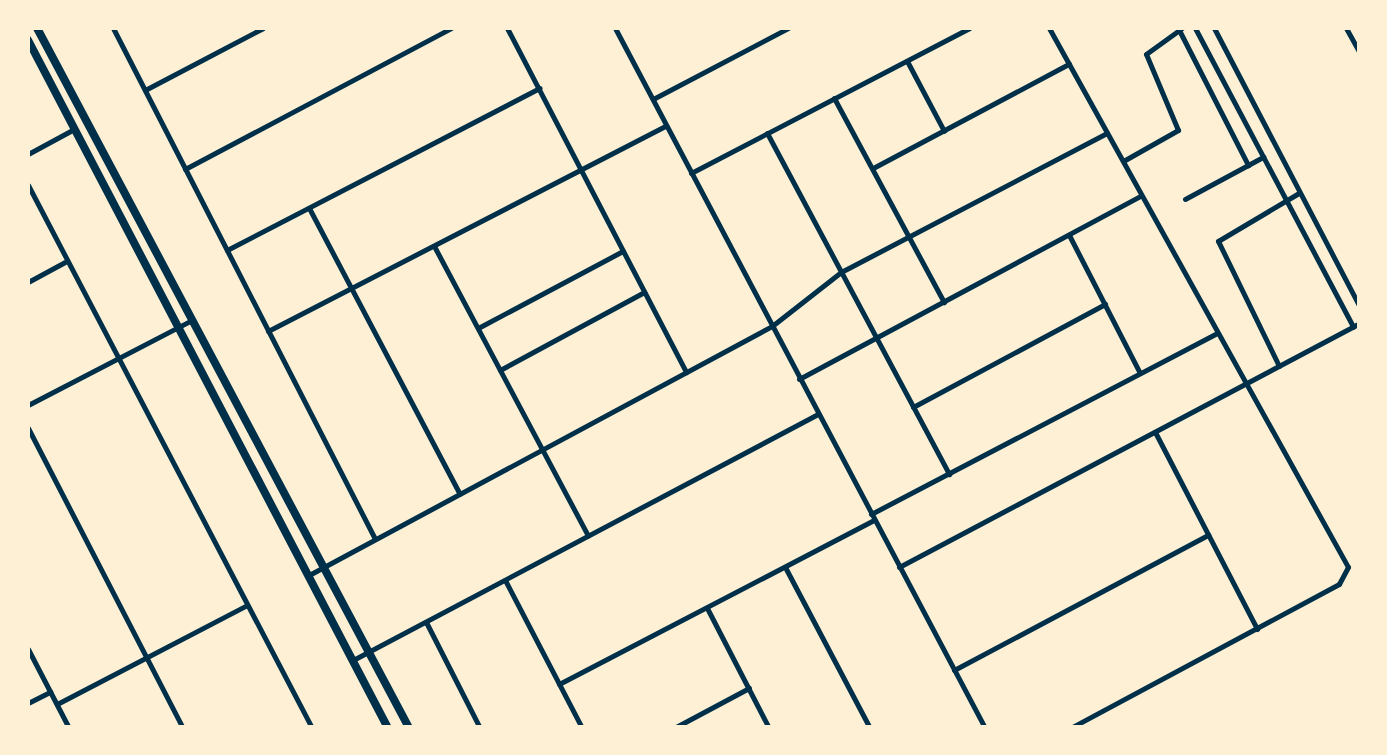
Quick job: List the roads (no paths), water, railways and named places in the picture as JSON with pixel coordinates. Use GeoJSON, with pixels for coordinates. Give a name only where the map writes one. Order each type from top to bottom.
{"type":"FeatureCollection","features":[{"type":"Feature","properties":{"kind":"highway"},"geometry":{"type":"LineString","coordinates":[[38,28],[408,728]]}},
{"type":"Feature","properties":{"kind":"highway"},"geometry":{"type":"LineString","coordinates":[[28,40],[388,728]]}},
{"type":"Feature","properties":{"kind":"street"},"geometry":{"type":"LineString","coordinates":[[112,28],[375,539]]}},
{"type":"Feature","properties":{"kind":"street"},"geometry":{"type":"LineString","coordinates":[[144,90],[263,28]]}},
{"type":"Feature","properties":{"kind":"street"},"geometry":{"type":"LineString","coordinates":[[185,168],[451,28]]}},
{"type":"Feature","properties":{"kind":"street"},"geometry":{"type":"LineString","coordinates":[[507,28],[686,372]]}},
{"type":"Feature","properties":{"kind":"street"},"geometry":{"type":"LineString","coordinates":[[615,28],[985,728]]}},
{"type":"Feature","properties":{"kind":"street"},"geometry":{"type":"LineString","coordinates":[[652,99],[788,28]]}},
{"type":"Feature","properties":{"kind":"street"},"geometry":{"type":"LineString","coordinates":[[691,172],[970,28]]}},
{"type":"Feature","properties":{"kind":"street"},"geometry":{"type":"LineString","coordinates":[[1049,28],[1243,385],[1348,567],[1340,584],[1071,728]]}},
{"type":"Feature","properties":{"kind":"street"},"geometry":{"type":"LineString","coordinates":[[1124,160],[1178,130],[1146,54],[1179,28],[1248,165]]}},
{"type":"Feature","properties":{"kind":"street"},"geometry":{"type":"LineString","coordinates":[[898,567],[1356,325],[1195,28]]}},
{"type":"Feature","properties":{"kind":"street"},"geometry":{"type":"LineString","coordinates":[[1214,28],[1360,307]]}},
{"type":"Feature","properties":{"kind":"street"},"geometry":{"type":"LineString","coordinates":[[1346,28],[1360,53]]}},
{"type":"Feature","properties":{"kind":"street"},"geometry":{"type":"LineString","coordinates":[[907,60],[944,130]]}},
{"type":"Feature","properties":{"kind":"street"},"geometry":{"type":"LineString","coordinates":[[872,169],[1069,64]]}},
{"type":"Feature","properties":{"kind":"street"},"geometry":{"type":"LineString","coordinates":[[227,250],[539,88]]}},
{"type":"Feature","properties":{"kind":"street"},"geometry":{"type":"LineString","coordinates":[[834,98],[944,302]]}},
{"type":"Feature","properties":{"kind":"street"},"geometry":{"type":"LineString","coordinates":[[268,331],[666,125]]}},
{"type":"Feature","properties":{"kind":"street"},"geometry":{"type":"LineString","coordinates":[[28,154],[74,129]]}},
{"type":"Feature","properties":{"kind":"street"},"geometry":{"type":"LineString","coordinates":[[768,133],[948,474]]}},
{"type":"Feature","properties":{"kind":"street"},"geometry":{"type":"LineString","coordinates":[[309,575],[772,326],[842,272],[1106,133]]}},
{"type":"Feature","properties":{"kind":"street"},"geometry":{"type":"LineString","coordinates":[[1185,199],[1263,157]]}},
{"type":"Feature","properties":{"kind":"street"},"geometry":{"type":"LineString","coordinates":[[28,185],[312,728]]}},
{"type":"Feature","properties":{"kind":"street"},"geometry":{"type":"LineString","coordinates":[[1279,366],[1218,241],[1300,193]]}},
{"type":"Feature","properties":{"kind":"street"},"geometry":{"type":"LineString","coordinates":[[799,378],[1141,196]]}},
{"type":"Feature","properties":{"kind":"street"},"geometry":{"type":"LineString","coordinates":[[309,208],[460,494]]}},
{"type":"Feature","properties":{"kind":"street"},"geometry":{"type":"LineString","coordinates":[[1069,234],[1140,373]]}},
{"type":"Feature","properties":{"kind":"street"},"geometry":{"type":"LineString","coordinates":[[434,246],[588,536]]}},
{"type":"Feature","properties":{"kind":"street"},"geometry":{"type":"LineString","coordinates":[[478,328],[623,251]]}},
{"type":"Feature","properties":{"kind":"street"},"geometry":{"type":"LineString","coordinates":[[28,282],[66,262]]}},
{"type":"Feature","properties":{"kind":"street"},"geometry":{"type":"LineString","coordinates":[[500,370],[644,292]]}},
{"type":"Feature","properties":{"kind":"street"},"geometry":{"type":"LineString","coordinates":[[913,407],[1105,304]]}},
{"type":"Feature","properties":{"kind":"street"},"geometry":{"type":"LineString","coordinates":[[28,405],[192,320]]}},
{"type":"Feature","properties":{"kind":"street"},"geometry":{"type":"LineString","coordinates":[[559,684],[1216,334]]}},
{"type":"Feature","properties":{"kind":"street"},"geometry":{"type":"LineString","coordinates":[[353,660],[818,414]]}},
{"type":"Feature","properties":{"kind":"street"},"geometry":{"type":"LineString","coordinates":[[28,428],[182,728]]}},
{"type":"Feature","properties":{"kind":"street"},"geometry":{"type":"LineString","coordinates":[[1155,432],[1257,629]]}},
{"type":"Feature","properties":{"kind":"street"},"geometry":{"type":"LineString","coordinates":[[954,670],[1208,535]]}},
{"type":"Feature","properties":{"kind":"street"},"geometry":{"type":"LineString","coordinates":[[785,567],[870,728]]}},
{"type":"Feature","properties":{"kind":"street"},"geometry":{"type":"LineString","coordinates":[[504,580],[582,728]]}},
{"type":"Feature","properties":{"kind":"street"},"geometry":{"type":"LineString","coordinates":[[56,704],[246,606]]}},
{"type":"Feature","properties":{"kind":"street"},"geometry":{"type":"LineString","coordinates":[[707,608],[769,728]]}},
{"type":"Feature","properties":{"kind":"street"},"geometry":{"type":"LineString","coordinates":[[426,622],[480,728]]}},
{"type":"Feature","properties":{"kind":"street"},"geometry":{"type":"LineString","coordinates":[[28,649],[69,728]]}},
{"type":"Feature","properties":{"kind":"street"},"geometry":{"type":"LineString","coordinates":[[674,728],[749,688]]}},
{"type":"Feature","properties":{"kind":"street"},"geometry":{"type":"LineString","coordinates":[[28,703],[50,692]]}}]}
